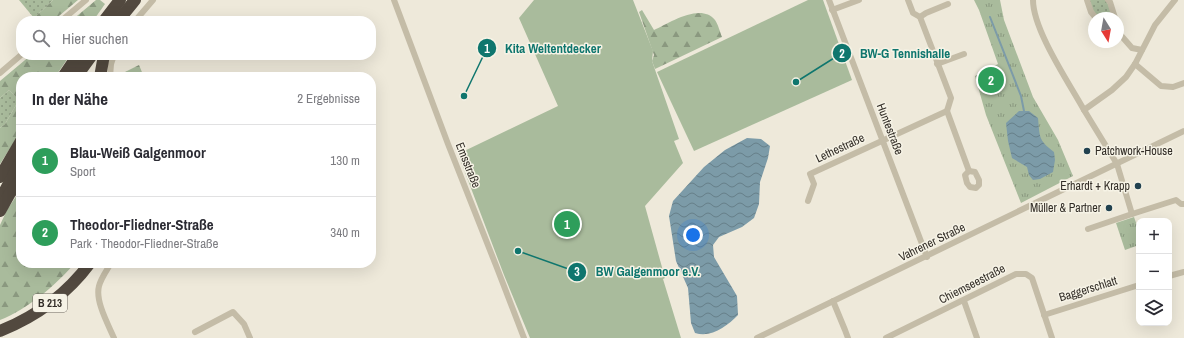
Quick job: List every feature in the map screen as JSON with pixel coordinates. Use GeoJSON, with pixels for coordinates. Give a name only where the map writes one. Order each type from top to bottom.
{"type":"FeatureCollection","features":[{"type":"Feature","properties":{"kind":"highway"},"geometry":{"type":"LineString","coordinates":[[108,16],[120,0]]}},
{"type":"Feature","properties":{"kind":"highway"},"geometry":{"type":"LineString","coordinates":[[122,16],[135,0]]}},
{"type":"Feature","properties":{"kind":"highway"},"geometry":{"type":"LineString","coordinates":[[128,16],[140,0]]}},
{"type":"Feature","properties":{"kind":"highway"},"geometry":{"type":"LineString","coordinates":[[66,72],[75,60]]}},
{"type":"Feature","properties":{"kind":"highway"},"geometry":{"type":"LineString","coordinates":[[80,72],[88,60]]}},
{"type":"Feature","properties":{"kind":"highway"},"geometry":{"type":"LineString","coordinates":[[101,72],[103,60]]}},
{"type":"Feature","properties":{"kind":"highway"},"geometry":{"type":"LineString","coordinates":[[0,177],[3,167],[16,148]]}},
{"type":"Feature","properties":{"kind":"highway"},"geometry":{"type":"LineString","coordinates":[[0,200],[16,170]]}},
{"type":"Feature","properties":{"kind":"highway"},"geometry":{"type":"LineString","coordinates":[[0,211],[10,193],[16,186]]}},
{"type":"Feature","properties":{"kind":"highway","name":"B 213"},"geometry":{"type":"LineString","coordinates":[[0,331],[17,324],[42,310],[65,291],[86,268]]}},
{"type":"Feature","properties":{"kind":"street"},"geometry":{"type":"LineString","coordinates":[[67,16],[86,0]]}},
{"type":"Feature","properties":{"kind":"street"},"geometry":{"type":"LineString","coordinates":[[139,16],[153,0]]}},
{"type":"Feature","properties":{"kind":"street","name":"Emsstraße"},"geometry":{"type":"LineString","coordinates":[[394,0],[448,144],[498,268],[524,338]]}},
{"type":"Feature","properties":{"kind":"street","name":"Huntestraße"},"geometry":{"type":"LineString","coordinates":[[828,0],[927,257]]}},
{"type":"Feature","properties":{"kind":"street"},"geometry":{"type":"LineString","coordinates":[[832,10],[859,0]]}},
{"type":"Feature","properties":{"kind":"street"},"geometry":{"type":"LineString","coordinates":[[908,0],[913,13],[920,17],[951,98],[947,111],[969,171]]}},
{"type":"Feature","properties":{"kind":"street"},"geometry":{"type":"LineString","coordinates":[[1033,0],[1036,18],[1053,57],[1117,164],[1132,214]]}},
{"type":"Feature","properties":{"kind":"street"},"geometry":{"type":"LineString","coordinates":[[1087,0],[1091,12]]}},
{"type":"Feature","properties":{"kind":"street"},"geometry":{"type":"LineString","coordinates":[[1108,0],[1113,12]]}},
{"type":"Feature","properties":{"kind":"street"},"geometry":{"type":"LineString","coordinates":[[1084,110],[1112,90],[1126,77],[1135,64],[1155,25],[1175,0]]}},
{"type":"Feature","properties":{"kind":"street"},"geometry":{"type":"LineString","coordinates":[[920,17],[948,4]]}},
{"type":"Feature","properties":{"kind":"street"},"geometry":{"type":"LineString","coordinates":[[1124,39],[1132,48],[1142,50]]}},
{"type":"Feature","properties":{"kind":"street"},"geometry":{"type":"LineString","coordinates":[[937,64],[964,54]]}},
{"type":"Feature","properties":{"kind":"street"},"geometry":{"type":"LineString","coordinates":[[0,73],[16,59]]}},
{"type":"Feature","properties":{"kind":"street"},"geometry":{"type":"LineString","coordinates":[[110,72],[112,60]]}},
{"type":"Feature","properties":{"kind":"street"},"geometry":{"type":"LineString","coordinates":[[1135,64],[1161,86],[1173,87],[1184,82]]}},
{"type":"Feature","properties":{"kind":"street"},"geometry":{"type":"LineString","coordinates":[[883,140],[947,111]]}},
{"type":"Feature","properties":{"kind":"street","name":"Vahrener Straße"},"geometry":{"type":"LineString","coordinates":[[757,338],[1184,132]]}},
{"type":"Feature","properties":{"kind":"street","name":"Lethestraße"},"geometry":{"type":"LineString","coordinates":[[808,201],[814,184],[810,174],[883,140]]}},
{"type":"Feature","properties":{"kind":"street"},"geometry":{"type":"LineString","coordinates":[[1088,229],[1135,212],[1176,200],[1181,204],[1184,204]]}},
{"type":"Feature","properties":{"kind":"street"},"geometry":{"type":"LineString","coordinates":[[108,268],[100,282],[98,293],[114,338]]}},
{"type":"Feature","properties":{"kind":"street"},"geometry":{"type":"LineString","coordinates":[[1172,275],[1184,272]]}},
{"type":"Feature","properties":{"kind":"street","name":"Chiemseestraße"},"geometry":{"type":"LineString","coordinates":[[886,338],[964,301],[1016,274],[1026,274],[1032,278],[1052,338]]}},
{"type":"Feature","properties":{"kind":"street","name":"Baggerschlatt"},"geometry":{"type":"LineString","coordinates":[[1044,314],[1136,286]]}},
{"type":"Feature","properties":{"kind":"street"},"geometry":{"type":"LineString","coordinates":[[833,301],[848,338]]}},
{"type":"Feature","properties":{"kind":"street"},"geometry":{"type":"LineString","coordinates":[[964,301],[976,338]]}},
{"type":"Feature","properties":{"kind":"street"},"geometry":{"type":"LineString","coordinates":[[195,332],[233,312],[244,324],[250,338]]}},
{"type":"Feature","properties":{"kind":"street"},"geometry":{"type":"LineString","coordinates":[[901,332],[903,338]]}},
{"type":"Feature","properties":{"kind":"green space"},"geometry":{"type":"Polygon","coordinates":[[[19,0],[53,0],[36,16],[32,16],[19,0]]]}},
{"type":"Feature","properties":{"kind":"green space"},"geometry":{"type":"Polygon","coordinates":[[[53,0],[78,0],[59,16],[36,16],[53,0]]]}},
{"type":"Feature","properties":{"kind":"green space"},"geometry":{"type":"Polygon","coordinates":[[[96,0],[100,0],[105,4],[97,16],[77,16],[96,0]]]}},
{"type":"Feature","properties":{"kind":"green space"},"geometry":{"type":"Polygon","coordinates":[[[534,0],[633,0],[653,51],[652,61],[679,139],[674,141],[683,163],[645,206],[665,278],[663,279],[681,338],[530,338],[504,275],[458,154],[558,106],[519,18],[534,0]]]}},
{"type":"Feature","properties":{"kind":"green space"},"geometry":{"type":"Polygon","coordinates":[[[808,0],[823,0],[852,80],[694,151],[657,72],[808,0]]]}},
{"type":"Feature","properties":{"kind":"green space"},"geometry":{"type":"Polygon","coordinates":[[[974,0],[1000,0],[1004,20],[1033,97],[1058,140],[1073,176],[1021,203],[986,115],[975,76],[998,64],[974,0]]]}},
{"type":"Feature","properties":{"kind":"green space"},"geometry":{"type":"Polygon","coordinates":[[[1089,0],[1105,0],[1111,12],[1094,12],[1089,0]]]}},
{"type":"Feature","properties":{"kind":"green space"},"geometry":{"type":"Polygon","coordinates":[[[642,10],[654,30],[676,19],[694,13],[709,15],[715,20],[722,37],[655,69],[652,61],[654,55],[639,12],[642,10]]]}},
{"type":"Feature","properties":{"kind":"green space"},"geometry":{"type":"Polygon","coordinates":[[[25,60],[67,60],[58,72],[16,72],[16,97],[9,90],[0,98],[0,81],[25,60]]]}},
{"type":"Feature","properties":{"kind":"green space"},"geometry":{"type":"Polygon","coordinates":[[[139,65],[142,72],[125,72],[139,65]]]}},
{"type":"Feature","properties":{"kind":"green space"},"geometry":{"type":"Polygon","coordinates":[[[9,90],[16,97],[16,105],[5,124],[0,128],[0,98],[9,90]]]}},
{"type":"Feature","properties":{"kind":"green space"},"geometry":{"type":"Polygon","coordinates":[[[16,105],[16,139],[0,164],[0,128],[5,124],[16,105]]]}},
{"type":"Feature","properties":{"kind":"green space"},"geometry":{"type":"Polygon","coordinates":[[[16,196],[16,268],[70,268],[41,296],[21,310],[0,320],[0,225],[7,210],[16,196]]]}},
{"type":"Feature","properties":{"kind":"green space"},"geometry":{"type":"Polygon","coordinates":[[[1134,217],[1136,223],[1136,246],[1125,250],[1116,223],[1134,217]]]}},
{"type":"Feature","properties":{"kind":"water"},"geometry":{"type":"Polygon","coordinates":[[[1019,111],[1029,111],[1038,118],[1042,141],[1054,152],[1055,160],[1053,172],[1040,179],[1033,180],[1029,175],[1027,167],[1012,158],[1006,123],[1019,111]]]}},
{"type":"Feature","properties":{"kind":"water"},"geometry":{"type":"Polygon","coordinates":[[[747,138],[761,139],[770,146],[768,158],[760,182],[759,204],[754,218],[742,227],[719,237],[713,245],[714,257],[737,296],[738,315],[719,330],[707,334],[695,333],[691,323],[688,288],[676,261],[669,216],[673,201],[704,167],[725,150],[747,138]]]}},
{"type":"Feature","properties":{"kind":"waterway"},"geometry":{"type":"LineString","coordinates":[[990,17],[1021,96],[1024,111]]}},
{"type":"Feature","properties":{"kind":"place","name":"Theodor-Fliedner-Straße"},"geometry":{"type":"Point","coordinates":[991,80]}},
{"type":"Feature","properties":{"kind":"place","name":"BW-G Tennishalle"},"geometry":{"type":"Point","coordinates":[796,82]}},
{"type":"Feature","properties":{"kind":"place","name":"Kita Weltentdecker"},"geometry":{"type":"Point","coordinates":[464,96]}},
{"type":"Feature","properties":{"kind":"place","name":"Patchwork-House"},"geometry":{"type":"Point","coordinates":[1087,151]}},
{"type":"Feature","properties":{"kind":"place","name":"Erhardt + Krapp"},"geometry":{"type":"Point","coordinates":[1138,186]}},
{"type":"Feature","properties":{"kind":"place","name":"Müller & Partner"},"geometry":{"type":"Point","coordinates":[1109,208]}},
{"type":"Feature","properties":{"kind":"place","name":"Blau-Weiß Galgenmoor"},"geometry":{"type":"Point","coordinates":[567,224]}},
{"type":"Feature","properties":{"kind":"place","name":"BW Galgenmoor e.V."},"geometry":{"type":"Point","coordinates":[518,251]}}]}
